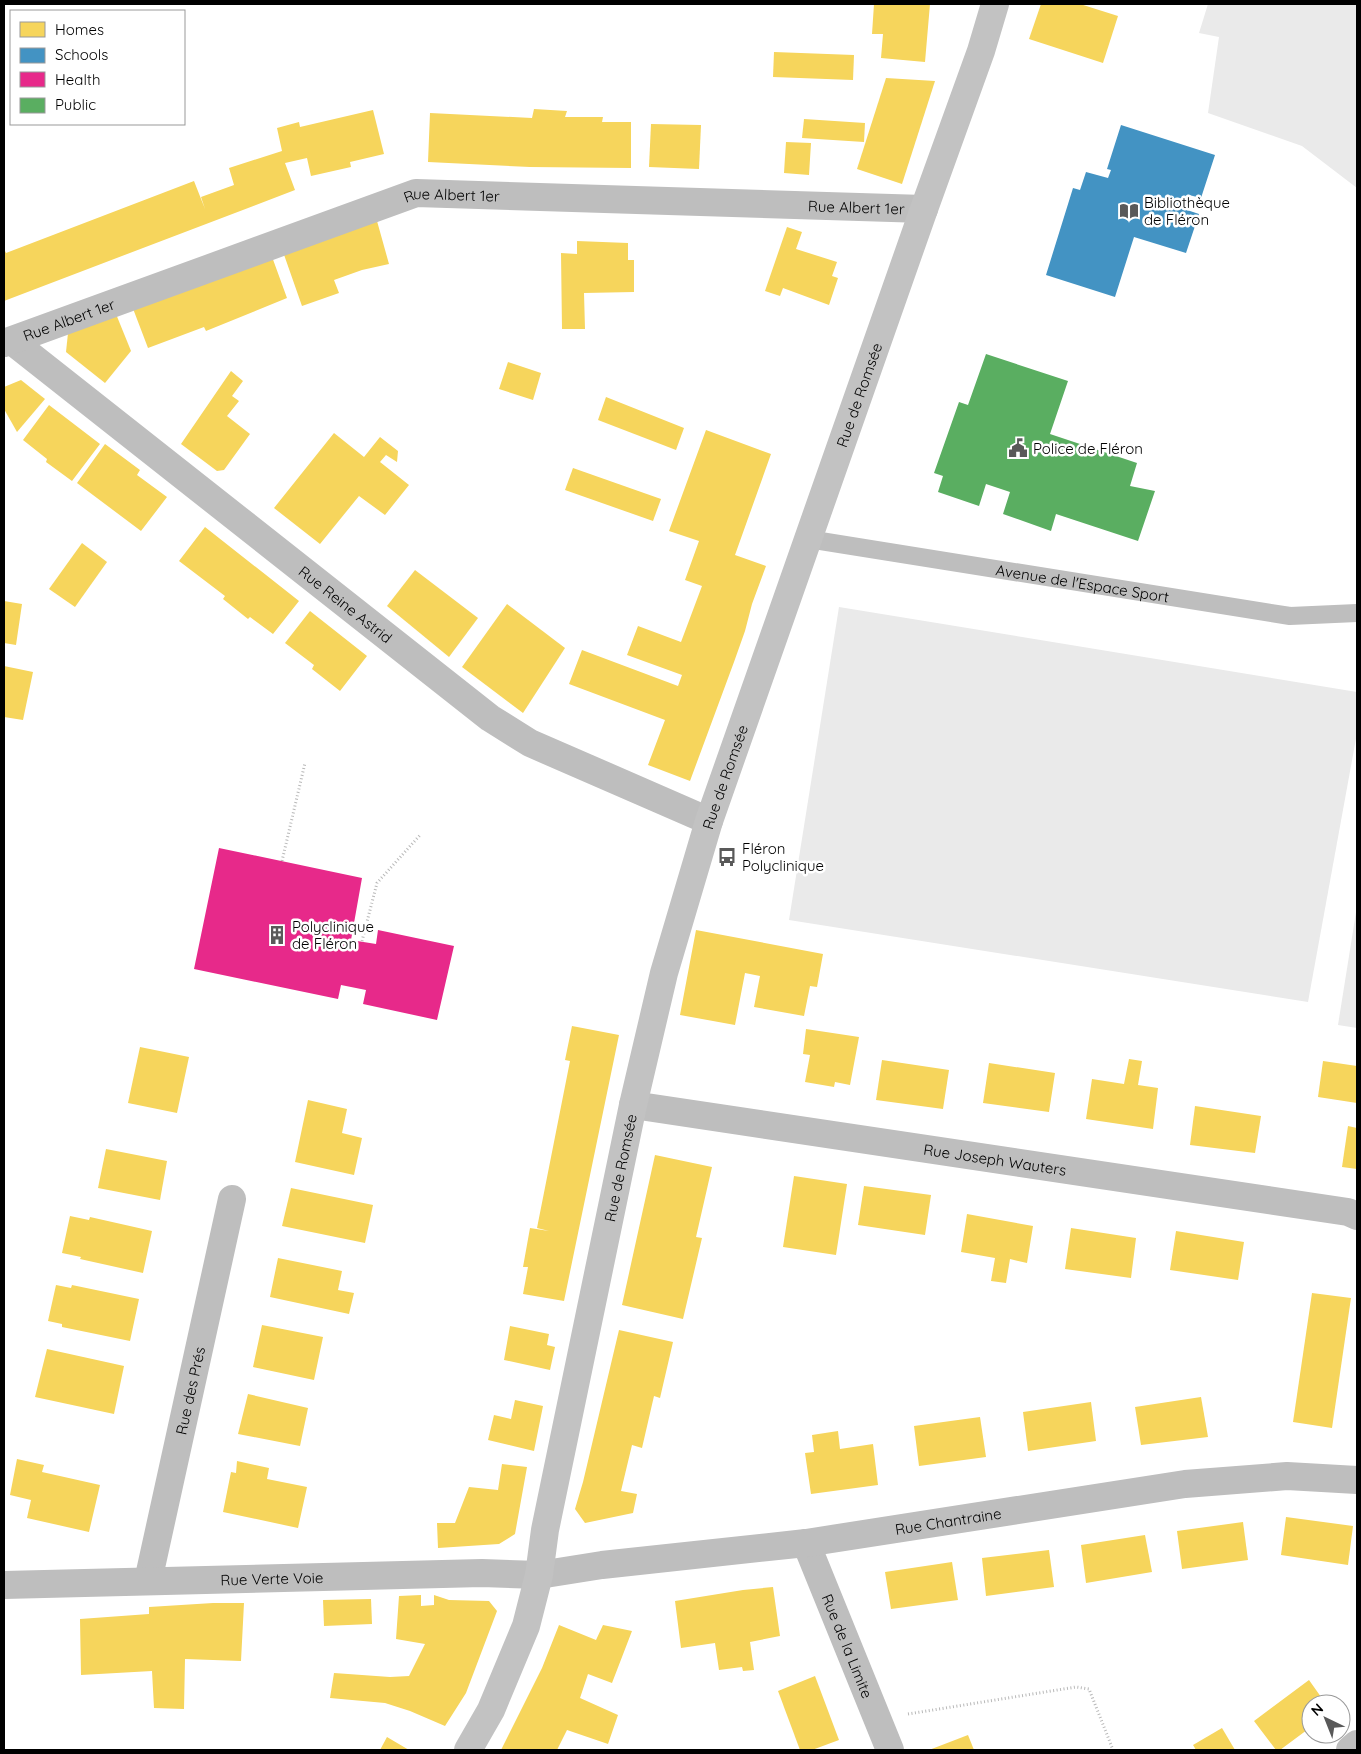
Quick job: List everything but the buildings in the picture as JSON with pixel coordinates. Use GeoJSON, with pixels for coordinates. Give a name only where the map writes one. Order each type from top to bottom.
{"type":"FeatureCollection","features":[{"type":"Feature","properties":{"kind":"main road","name":"Rue de Romsée"},"geometry":{"type":"LineString","coordinates":[[468,1750],[491,1710],[526,1626],[539,1575],[545,1530],[633,1105],[664,973],[709,821],[981,51],[995,4]]}},
{"type":"Feature","properties":{"kind":"street","name":"Rue Albert 1er"},"geometry":{"type":"LineString","coordinates":[[8,342],[416,193],[924,209]]}},
{"type":"Feature","properties":{"kind":"street","name":"Rue Reine Astrid"},"geometry":{"type":"LineString","coordinates":[[8,342],[490,718],[530,743],[709,821]]}},
{"type":"Feature","properties":{"kind":"street","name":"Rue Joseph Wauters"},"geometry":{"type":"LineString","coordinates":[[633,1105],[1338,1210],[1357,1216]]}},
{"type":"Feature","properties":{"kind":"street","name":"Rue des Prés"},"geometry":{"type":"LineString","coordinates":[[148,1581],[232,1199]]}},
{"type":"Feature","properties":{"kind":"street","name":"Rue Chantraine"},"geometry":{"type":"LineString","coordinates":[[539,1575],[602,1565],[806,1543],[1185,1484],[1287,1476],[1357,1480]]}},
{"type":"Feature","properties":{"kind":"street","name":"Rue de la Limite"},"geometry":{"type":"LineString","coordinates":[[806,1543],[890,1750]]}},
{"type":"Feature","properties":{"kind":"street","name":"Rue Verte Voie"},"geometry":{"type":"LineString","coordinates":[[4,1585],[482,1573],[539,1575]]}},
{"type":"Feature","properties":{"kind":"street"},"geometry":{"type":"LineString","coordinates":[[1350,1750],[1357,1744]]}},
{"type":"Feature","properties":{"kind":"lane","name":"Avenue de l'Espace Sport"},"geometry":{"type":"LineString","coordinates":[[808,539],[1290,616],[1357,613]]}},
{"type":"Feature","properties":{"kind":"path"},"geometry":{"type":"LineString","coordinates":[[282,861],[305,763]]}},
{"type":"Feature","properties":{"kind":"path"},"geometry":{"type":"LineString","coordinates":[[362,941],[378,883],[421,834]]}},
{"type":"Feature","properties":{"kind":"path"},"geometry":{"type":"LineString","coordinates":[[877,1719],[1076,1687],[1089,1689],[1113,1750]]}},
{"type":"Feature","properties":{"kind":"shaded area"},"geometry":{"type":"Polygon","coordinates":[[[1208,4],[1357,4],[1357,188],[1302,146],[1208,113],[1219,37],[1199,33],[1208,4]]]}},
{"type":"Feature","properties":{"kind":"shaded area"},"geometry":{"type":"Polygon","coordinates":[[[839,607],[1357,692],[1357,733],[1308,1002],[789,920],[839,607]]]}},
{"type":"Feature","properties":{"kind":"shaded area"},"geometry":{"type":"Polygon","coordinates":[[[1357,906],[1357,1028],[1338,1025],[1357,906]]]}},
{"type":"Feature","properties":{"kind":"place","name":"Bibliothèque de Fléron"},"geometry":{"type":"Point","coordinates":[1129,211]}},
{"type":"Feature","properties":{"kind":"place","name":"Police de Fléron"},"geometry":{"type":"Point","coordinates":[1018,448]}},
{"type":"Feature","properties":{"kind":"place","name":"Fléron Polyclinique"},"geometry":{"type":"Point","coordinates":[727,857]}},
{"type":"Feature","properties":{"kind":"place","name":"Polyclinique de Fléron"},"geometry":{"type":"Point","coordinates":[277,935]}}]}
